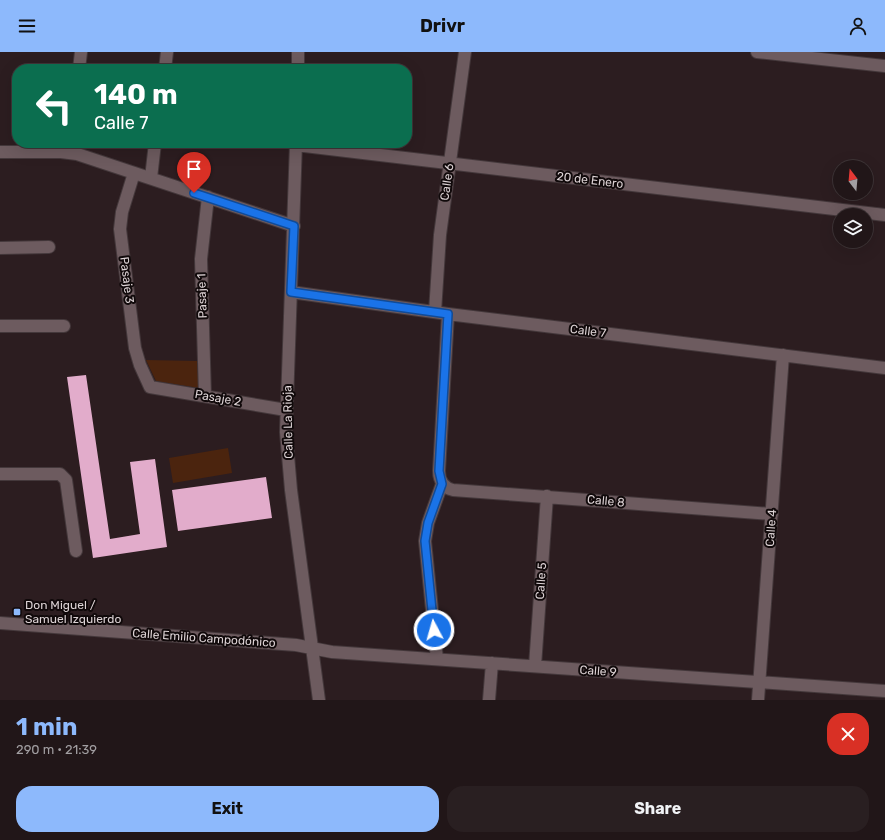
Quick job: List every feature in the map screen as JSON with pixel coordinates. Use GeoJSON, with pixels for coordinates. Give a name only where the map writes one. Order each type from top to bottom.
{"type":"FeatureCollection","features":[{"type":"Feature","properties":{"kind":"street"},"geometry":{"type":"LineString","coordinates":[[80,64],[82,52]]}},
{"type":"Feature","properties":{"kind":"street"},"geometry":{"type":"LineString","coordinates":[[166,64],[167,52]]}},
{"type":"Feature","properties":{"kind":"street"},"geometry":{"type":"LineString","coordinates":[[298,52],[298,64]]}},
{"type":"Feature","properties":{"kind":"street","name":"Calle 6"},"geometry":{"type":"LineString","coordinates":[[436,312],[437,259],[465,52]]}},
{"type":"Feature","properties":{"kind":"street"},"geometry":{"type":"LineString","coordinates":[[757,52],[812,55],[885,66]]}},
{"type":"Feature","properties":{"kind":"street"},"geometry":{"type":"LineString","coordinates":[[0,152],[69,148],[134,173],[294,226]]}},
{"type":"Feature","properties":{"kind":"street"},"geometry":{"type":"LineString","coordinates":[[150,178],[154,148]]}},
{"type":"Feature","properties":{"kind":"street","name":"Calle La Rioja"},"geometry":{"type":"LineString","coordinates":[[296,148],[286,410],[289,469],[319,700]]}},
{"type":"Feature","properties":{"kind":"street","name":"20 de Enero"},"geometry":{"type":"LineString","coordinates":[[328,148],[885,215]]}},
{"type":"Feature","properties":{"kind":"street","name":"Pasaje 3"},"geometry":{"type":"LineString","coordinates":[[134,173],[122,212],[120,228],[136,348],[140,365],[150,387]]}},
{"type":"Feature","properties":{"kind":"street","name":"Pasaje 1"},"geometry":{"type":"LineString","coordinates":[[205,396],[201,259],[208,197]]}},
{"type":"Feature","properties":{"kind":"street"},"geometry":{"type":"LineString","coordinates":[[0,248],[49,247]]}},
{"type":"Feature","properties":{"kind":"street","name":"Calle 7"},"geometry":{"type":"LineString","coordinates":[[291,292],[448,314],[885,368]]}},
{"type":"Feature","properties":{"kind":"street"},"geometry":{"type":"LineString","coordinates":[[437,659],[425,541],[428,523],[442,484],[439,471],[448,314]]}},
{"type":"Feature","properties":{"kind":"street"},"geometry":{"type":"LineString","coordinates":[[0,326],[64,326]]}},
{"type":"Feature","properties":{"kind":"street","name":"Calle 4"},"geometry":{"type":"LineString","coordinates":[[758,700],[783,355]]}},
{"type":"Feature","properties":{"kind":"street","name":"Pasaje 2"},"geometry":{"type":"LineString","coordinates":[[150,387],[286,410]]}},
{"type":"Feature","properties":{"kind":"street"},"geometry":{"type":"LineString","coordinates":[[0,474],[60,474],[66,480],[76,551]]}},
{"type":"Feature","properties":{"kind":"street","name":"Calle 8"},"geometry":{"type":"LineString","coordinates":[[442,484],[453,490],[772,514]]}},
{"type":"Feature","properties":{"kind":"street","name":"Calle 5"},"geometry":{"type":"LineString","coordinates":[[535,666],[547,496]]}},
{"type":"Feature","properties":{"kind":"street","name":"Calle Emilio Campodónico"},"geometry":{"type":"LineString","coordinates":[[0,623],[296,645],[312,648]]}},
{"type":"Feature","properties":{"kind":"street","name":"Calle 9"},"geometry":{"type":"LineString","coordinates":[[312,648],[332,652],[885,691]]}},
{"type":"Feature","properties":{"kind":"street"},"geometry":{"type":"LineString","coordinates":[[489,700],[492,663]]}},
{"type":"Feature","properties":{"kind":"shaded area"},"geometry":{"type":"Polygon","coordinates":[[[146,360],[197,361],[199,388],[156,381],[146,360]]]}},
{"type":"Feature","properties":{"kind":"shaded area"},"geometry":{"type":"Polygon","coordinates":[[[228,448],[232,473],[173,483],[169,458],[228,448]]]}},
{"type":"Feature","properties":{"kind":"building"},"geometry":{"type":"Polygon","coordinates":[[[86,375],[110,539],[140,534],[130,462],[155,459],[167,547],[93,558],[67,377],[86,375]]]}},
{"type":"Feature","properties":{"kind":"building"},"geometry":{"type":"Polygon","coordinates":[[[266,477],[272,518],[178,531],[172,490],[266,477]]]}},
{"type":"Feature","properties":{"kind":"place","name":"Don Miguel / Samuel Izquierdo"},"geometry":{"type":"Point","coordinates":[17,612]}},
{"type":"Feature","properties":{"kind":"route"},"geometry":{"type":"LineString","coordinates":[[194,193],[294,226],[291,292],[448,314],[439,471],[442,484],[428,523],[425,541],[434,630]]}}]}
